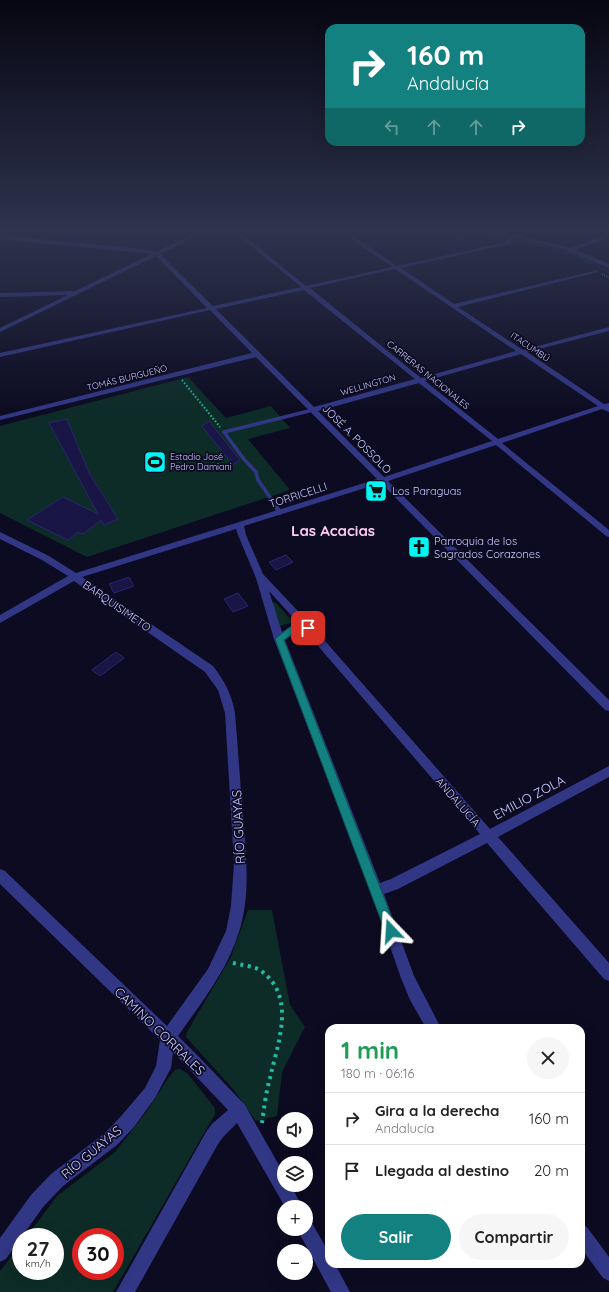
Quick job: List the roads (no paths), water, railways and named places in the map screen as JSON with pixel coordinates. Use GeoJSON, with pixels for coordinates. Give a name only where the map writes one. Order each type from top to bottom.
{"type":"FeatureCollection","features":[{"type":"Feature","properties":{"kind":"street"},"geometry":{"type":"LineString","coordinates":[[0,330],[81,291]]}},
{"type":"Feature","properties":{"kind":"street","name":"JOSÉ A. POSSOLO"},"geometry":{"type":"LineString","coordinates":[[195,291],[609,707]]}},
{"type":"Feature","properties":{"kind":"street"},"geometry":{"type":"LineString","coordinates":[[0,355],[285,291]]}},
{"type":"Feature","properties":{"kind":"street","name":"CARRERAS NACIONALES"},"geometry":{"type":"LineString","coordinates":[[309,291],[609,534]]}},
{"type":"Feature","properties":{"kind":"street","name":"ITACUMBÚ"},"geometry":{"type":"LineString","coordinates":[[431,291],[607,408]]}},
{"type":"Feature","properties":{"kind":"street"},"geometry":{"type":"LineString","coordinates":[[453,306],[513,291]]}},
{"type":"Feature","properties":{"kind":"street"},"geometry":{"type":"LineString","coordinates":[[0,295],[77,293]]}},
{"type":"Feature","properties":{"kind":"street","name":"WELLINGTON"},"geometry":{"type":"LineString","coordinates":[[313,410],[609,329]]}},
{"type":"Feature","properties":{"kind":"street","name":"TOMÁS BURGUEÑO"},"geometry":{"type":"LineString","coordinates":[[0,418],[258,354]]}},
{"type":"Feature","properties":{"kind":"street","name":"TORRICELLI"},"geometry":{"type":"LineString","coordinates":[[0,620],[76,576],[607,408]]}},
{"type":"Feature","properties":{"kind":"street","name":"ANDALUCÍA"},"geometry":{"type":"LineString","coordinates":[[240,525],[242,535],[259,575],[308,628],[487,836],[609,974]]}},
{"type":"Feature","properties":{"kind":"street","name":"BARQUISIMETO"},"geometry":{"type":"LineString","coordinates":[[0,535],[76,576],[88,587],[209,670],[217,678],[224,689]]}},
{"type":"Feature","properties":{"kind":"street"},"geometry":{"type":"LineString","coordinates":[[259,575],[279,639],[376,890],[416,999],[432,1024]]}},
{"type":"Feature","properties":{"kind":"street"},"geometry":{"type":"LineString","coordinates":[[279,639],[294,629],[308,628]]}},
{"type":"Feature","properties":{"kind":"street","name":"RÍO GUAYAS"},"geometry":{"type":"LineString","coordinates":[[0,1253],[37,1201],[58,1180],[111,1139],[128,1121],[150,1093],[163,1068],[168,1038],[219,963],[224,953],[234,925],[238,906],[240,864],[230,713],[228,700],[224,689]]}},
{"type":"Feature","properties":{"kind":"street","name":"EMILIO ZOLA"},"geometry":{"type":"LineString","coordinates":[[376,890],[393,885],[442,861],[609,771]]}},
{"type":"Feature","properties":{"kind":"street","name":"CAMINO CORRALES"},"geometry":{"type":"LineString","coordinates":[[0,875],[195,1063],[239,1111],[290,1200]]}},
{"type":"Feature","properties":{"kind":"street"},"geometry":{"type":"LineString","coordinates":[[125,1292],[212,1138],[218,1130],[239,1111]]}},
{"type":"Feature","properties":{"kind":"street"},"geometry":{"type":"LineString","coordinates":[[310,1236],[325,1263]]}},
{"type":"Feature","properties":{"kind":"street"},"geometry":{"type":"LineString","coordinates":[[585,1239],[609,1272]]}},
{"type":"Feature","properties":{"kind":"street"},"geometry":{"type":"LineString","coordinates":[[328,1268],[341,1292]]}},
{"type":"Feature","properties":{"kind":"lane","name":"WELLINGTON"},"geometry":{"type":"LineString","coordinates":[[279,513],[277,507],[258,480],[256,472],[243,458],[224,432],[313,410]]}},
{"type":"Feature","properties":{"kind":"place","name":"Estadio José Pedro Damiani"},"geometry":{"type":"Point","coordinates":[155,462]}},
{"type":"Feature","properties":{"kind":"place","name":"Los Paraguas"},"geometry":{"type":"Point","coordinates":[376,491]}},
{"type":"Feature","properties":{"kind":"place","name":"Parroquia de los Sagrados Corazones"},"geometry":{"type":"Point","coordinates":[419,547]}},
{"type":"Feature","properties":{"kind":"district","name":"Las Acacias"},"geometry":{"type":"Point","coordinates":[333,531]}}]}
